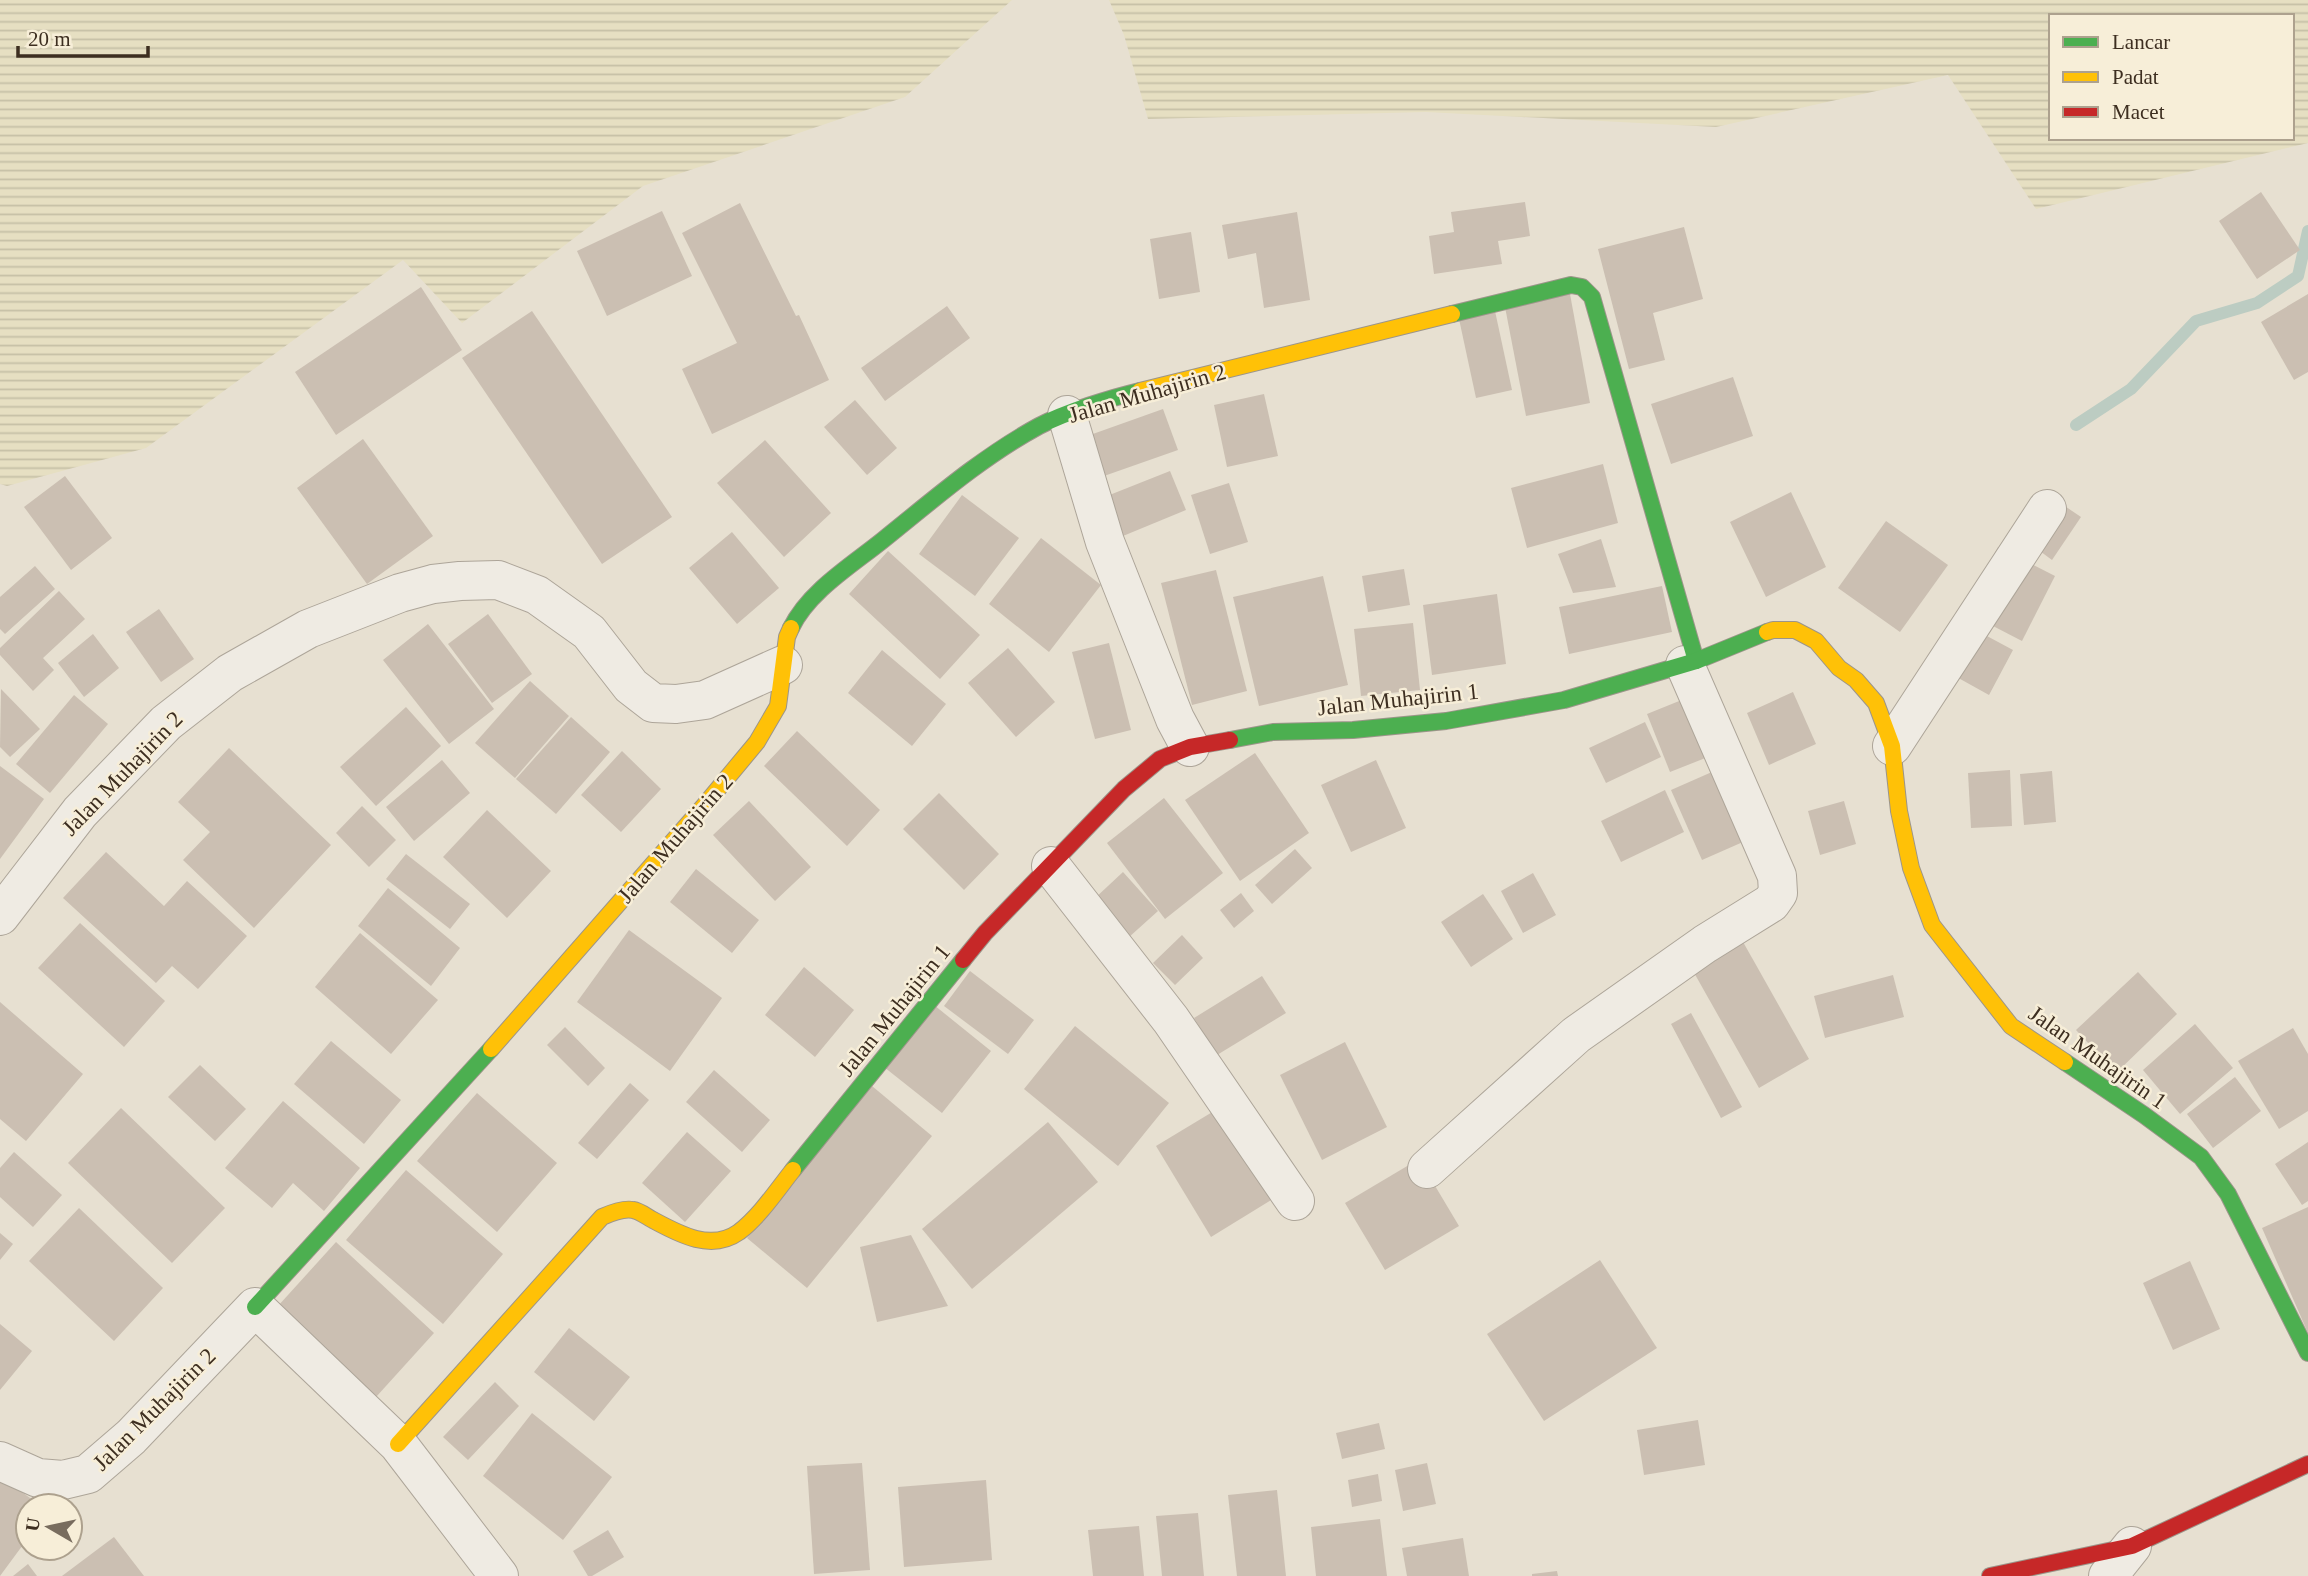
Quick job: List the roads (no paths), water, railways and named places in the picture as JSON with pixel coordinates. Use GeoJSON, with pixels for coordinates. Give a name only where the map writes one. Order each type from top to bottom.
{"type":"FeatureCollection","features":[{"type":"Feature","properties":{"kind":"main road","name":"Jalan Muhajirin 2"},"geometry":{"type":"LineString","coordinates":[[255,1307],[467,1077],[757,742],[778,706],[787,637],[798,614],[830,583],[978,464],[1041,425],[1115,397],[1571,285],[1579,286],[1594,300],[1690,663]]}},
{"type":"Feature","properties":{"kind":"main road","name":"Jalan Muhajirin 1"},"geometry":{"type":"LineString","coordinates":[[398,1444],[602,1217],[615,1211],[634,1210],[677,1233],[699,1240],[722,1241],[740,1231],[764,1207],[985,933],[1124,789],[1160,759],[1190,747],[1273,733],[1353,730],[1446,721],[1564,700],[1690,663],[1773,629],[1795,630],[1816,641],[1876,703],[1892,746],[1899,811],[1911,868],[1931,925],[2011,1026],[2144,1115],[2201,1157],[2228,1195],[2308,1353]]}},
{"type":"Feature","properties":{"kind":"main road"},"geometry":{"type":"LineString","coordinates":[[1990,1576],[2132,1546],[2308,1464]]}},
{"type":"Feature","properties":{"kind":"street"},"geometry":{"type":"LineString","coordinates":[[1067,415],[1105,542],[1175,719],[1190,747]]}},
{"type":"Feature","properties":{"kind":"street"},"geometry":{"type":"LineString","coordinates":[[1892,746],[2048,509]]}},
{"type":"Feature","properties":{"kind":"street","name":"Jalan Muhajirin 2"},"geometry":{"type":"LineString","coordinates":[[6,895],[80,811],[166,723],[230,673],[308,629],[433,583],[498,580],[537,595],[589,632],[631,686],[653,703],[676,704],[705,700],[783,665]]}},
{"type":"Feature","properties":{"kind":"street"},"geometry":{"type":"LineString","coordinates":[[1427,1169],[1576,1035],[1705,944],[1764,908],[1776,897],[1779,888],[1777,876],[1690,663]]}},
{"type":"Feature","properties":{"kind":"street"},"geometry":{"type":"LineString","coordinates":[[1051,866],[1171,1020],[1295,1201]]}},
{"type":"Feature","properties":{"kind":"street"},"geometry":{"type":"LineString","coordinates":[[255,1307],[398,1444],[499,1576]]}},
{"type":"Feature","properties":{"kind":"street","name":"Jalan Muhajirin 2"},"geometry":{"type":"LineString","coordinates":[[0,1461],[38,1478],[63,1480],[88,1474],[131,1437],[255,1307]]}},
{"type":"Feature","properties":{"kind":"street"},"geometry":{"type":"LineString","coordinates":[[2108,1576],[2132,1546]]}},
{"type":"Feature","properties":{"kind":"waterway"},"geometry":{"type":"LineString","coordinates":[[2076,425],[2131,389],[2196,321],[2257,303],[2298,276],[2308,231]]}}]}
